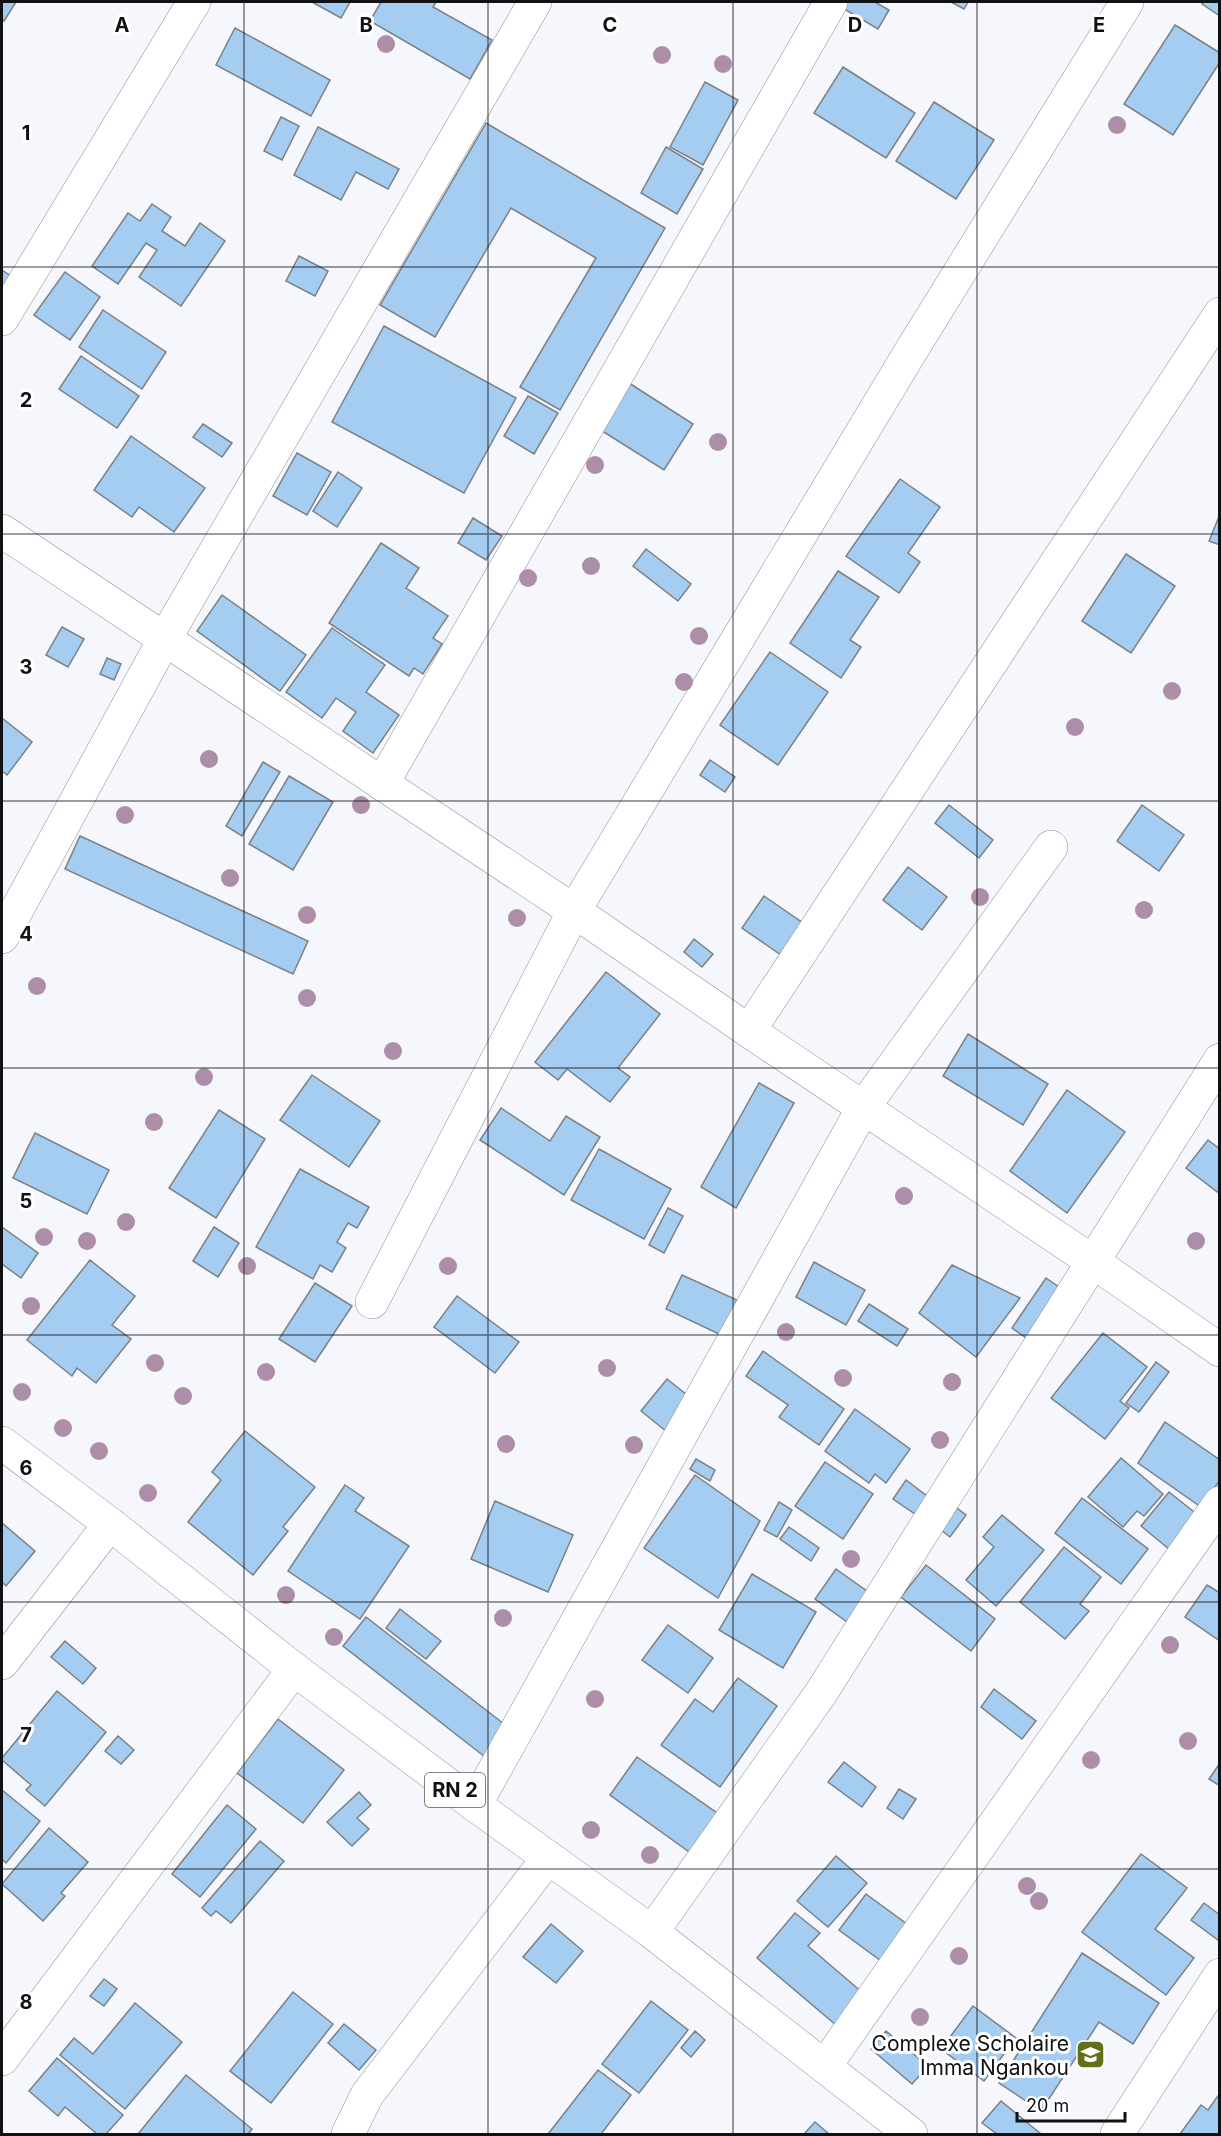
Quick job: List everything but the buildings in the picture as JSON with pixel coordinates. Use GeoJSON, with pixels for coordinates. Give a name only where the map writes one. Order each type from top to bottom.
{"type":"FeatureCollection","features":[{"type":"Feature","properties":{"kind":"main road"},"geometry":{"type":"LineString","coordinates":[[2,319],[194,2]]}},
{"type":"Feature","properties":{"kind":"main road"},"geometry":{"type":"LineString","coordinates":[[2,937],[164,640],[535,2]]}},
{"type":"Feature","properties":{"kind":"main road"},"geometry":{"type":"LineString","coordinates":[[382,784],[831,2]]}},
{"type":"Feature","properties":{"kind":"main road"},"geometry":{"type":"LineString","coordinates":[[372,1302],[574,911],[911,351],[1126,2]]}},
{"type":"Feature","properties":{"kind":"main road"},"geometry":{"type":"LineString","coordinates":[[749,1031],[1220,314]]}},
{"type":"Feature","properties":{"kind":"main road"},"geometry":{"type":"LineString","coordinates":[[2,531],[574,911],[1220,1350]]}},
{"type":"Feature","properties":{"kind":"main road"},"geometry":{"type":"LineString","coordinates":[[475,1805],[863,1108],[1051,847]]}},
{"type":"Feature","properties":{"kind":"main road"},"geometry":{"type":"LineString","coordinates":[[652,1932],[821,1693],[1220,1060]]}},
{"type":"Feature","properties":{"kind":"main road","name":"RN 2"},"geometry":{"type":"LineString","coordinates":[[2,1443],[110,1524],[294,1669],[475,1805],[652,1932],[911,2134]]}},
{"type":"Feature","properties":{"kind":"main road"},"geometry":{"type":"LineString","coordinates":[[825,2066],[1220,1503]]}},
{"type":"Feature","properties":{"kind":"main road"},"geometry":{"type":"LineString","coordinates":[[2,1663],[110,1524]]}},
{"type":"Feature","properties":{"kind":"main road"},"geometry":{"type":"LineString","coordinates":[[2,2059],[294,1669]]}},
{"type":"Feature","properties":{"kind":"main road"},"geometry":{"type":"LineString","coordinates":[[348,2134],[367,2095],[548,1858]]}},
{"type":"Feature","properties":{"kind":"main road"},"geometry":{"type":"LineString","coordinates":[[1117,2134],[1220,1975]]}},
{"type":"Feature","properties":{"kind":"place","name":"Complexe Scholaire Imma Ngankou"},"geometry":{"type":"Point","coordinates":[1090,2055]}}]}
